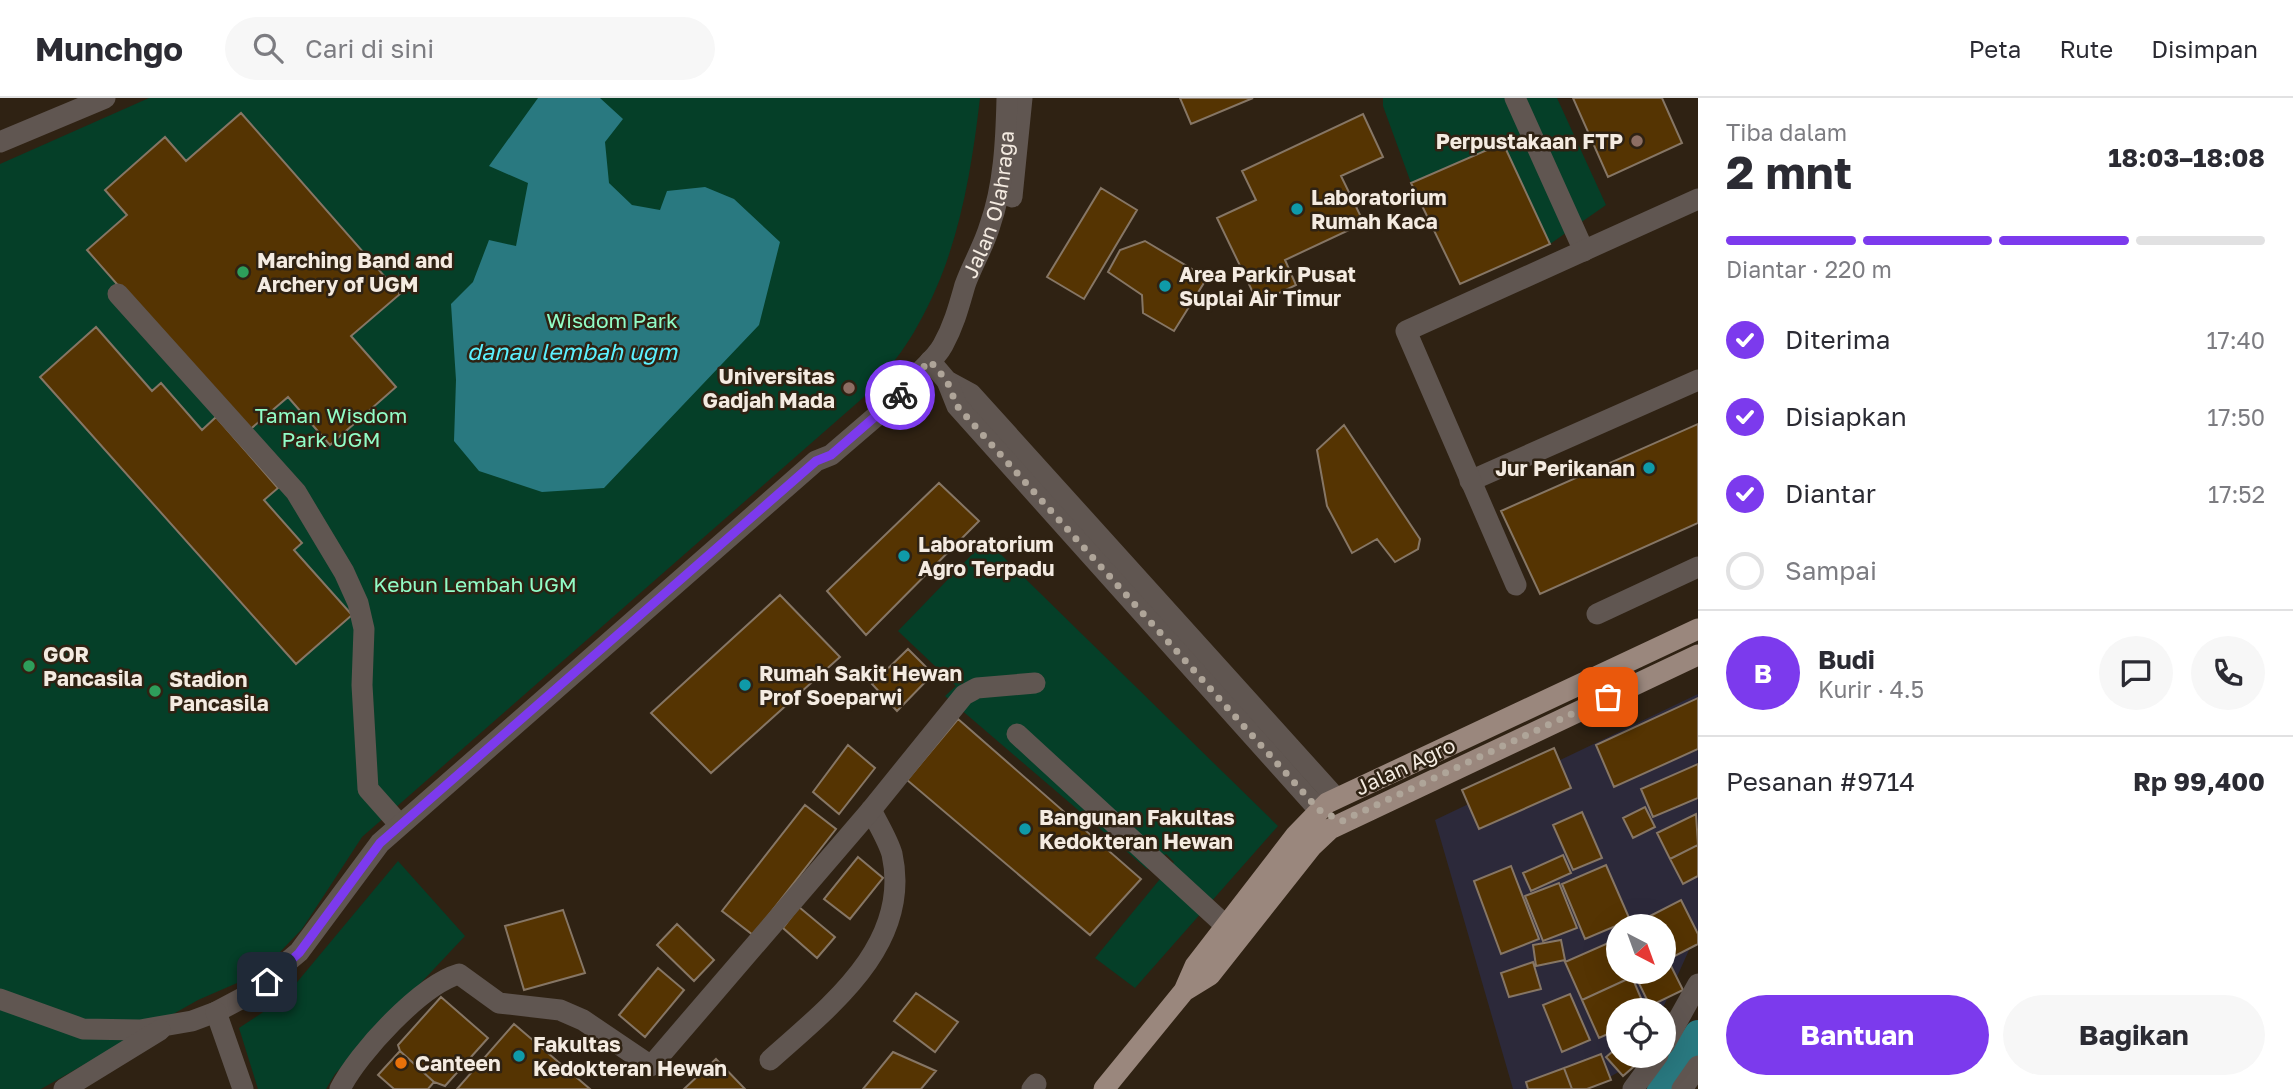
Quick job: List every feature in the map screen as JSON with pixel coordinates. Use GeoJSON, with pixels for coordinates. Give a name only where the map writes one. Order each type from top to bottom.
{"type":"FeatureCollection","features":[{"type":"Feature","properties":{"kind":"main road","name":"Jalan Agro"},"geometry":{"type":"LineString","coordinates":[[1104,1089],[1184,991],[1195,966],[1226,926],[1328,804],[1698,629]]}},
{"type":"Feature","properties":{"kind":"main road","name":"Jalan Agro"},"geometry":{"type":"LineString","coordinates":[[1184,991],[1210,975],[1320,837],[1342,821],[1698,654]]}},
{"type":"Feature","properties":{"kind":"main road"},"geometry":{"type":"LineString","coordinates":[[1328,804],[1342,821]]}},
{"type":"Feature","properties":{"kind":"street"},"geometry":{"type":"LineString","coordinates":[[0,142],[105,98]]}},
{"type":"Feature","properties":{"kind":"street","name":"Jalan Olahraga"},"geometry":{"type":"LineString","coordinates":[[164,1027],[216,1012],[267,982],[299,953],[369,855],[400,825],[816,461],[822,445],[890,386],[909,380],[930,361],[943,346],[960,309],[966,283],[980,255],[999,194],[1007,98]]}},
{"type":"Feature","properties":{"kind":"street","name":"Jalan Olahraga"},"geometry":{"type":"LineString","coordinates":[[960,309],[977,290],[1002,236],[1017,172],[1022,98]]}},
{"type":"Feature","properties":{"kind":"street"},"geometry":{"type":"LineString","coordinates":[[1515,98],[1584,251]]}},
{"type":"Feature","properties":{"kind":"street"},"geometry":{"type":"LineString","coordinates":[[1517,585],[1406,331],[1698,198]]}},
{"type":"Feature","properties":{"kind":"street"},"geometry":{"type":"LineString","coordinates":[[118,294],[296,492],[344,572],[358,603],[364,629],[362,685],[368,789],[400,825]]}},
{"type":"Feature","properties":{"kind":"street"},"geometry":{"type":"LineString","coordinates":[[930,361],[947,381],[957,406],[1328,804]]}},
{"type":"Feature","properties":{"kind":"street"},"geometry":{"type":"LineString","coordinates":[[1470,481],[1698,380]]}},
{"type":"Feature","properties":{"kind":"street"},"geometry":{"type":"LineString","coordinates":[[1597,614],[1698,567]]}},
{"type":"Feature","properties":{"kind":"street"},"geometry":{"type":"LineString","coordinates":[[340,1089],[389,1026],[443,978],[459,974],[469,978],[499,1003],[559,1010],[583,1020],[652,1066],[871,810],[964,695],[977,688],[1035,683]]}},
{"type":"Feature","properties":{"kind":"street"},"geometry":{"type":"LineString","coordinates":[[1017,734],[1226,926]]}},
{"type":"Feature","properties":{"kind":"street"},"geometry":{"type":"LineString","coordinates":[[770,1060],[857,977],[877,949],[892,914],[895,885],[892,853],[871,810]]}},
{"type":"Feature","properties":{"kind":"street"},"geometry":{"type":"LineString","coordinates":[[1676,1023],[1698,984]]}},
{"type":"Feature","properties":{"kind":"street"},"geometry":{"type":"LineString","coordinates":[[0,999],[83,1028],[164,1027]]}},
{"type":"Feature","properties":{"kind":"street"},"geometry":{"type":"LineString","coordinates":[[216,1012],[243,1089]]}},
{"type":"Feature","properties":{"kind":"street"},"geometry":{"type":"LineString","coordinates":[[64,1089],[164,1027]]}},
{"type":"Feature","properties":{"kind":"street"},"geometry":{"type":"LineString","coordinates":[[1682,1089],[1698,1066]]}},
{"type":"Feature","properties":{"kind":"street"},"geometry":{"type":"LineString","coordinates":[[1633,1089],[1648,1068]]}},
{"type":"Feature","properties":{"kind":"shaded area"},"geometry":{"type":"Polygon","coordinates":[[[1698,694],[1698,930],[1676,979],[1676,914],[1606,914],[1606,984],[1674,984],[1667,998],[1606,998],[1606,1068],[1625,1068],[1589,1089],[1513,1089],[1435,820],[1698,694]]]}},
{"type":"Feature","properties":{"kind":"green space","name":"Taman Wisdom Park UGM"},"geometry":{"type":"Polygon","coordinates":[[[149,98],[980,98],[961,214],[944,270],[913,333],[865,396],[362,837],[302,929],[260,973],[198,1000],[41,1089],[0,1089],[0,164],[149,98]]]}},
{"type":"Feature","properties":{"kind":"green space"},"geometry":{"type":"Polygon","coordinates":[[[1383,98],[1557,98],[1606,205],[1550,244],[1492,148],[1411,183],[1383,106],[1383,98]]]}},
{"type":"Feature","properties":{"kind":"green space"},"geometry":{"type":"Polygon","coordinates":[[[986,540],[1278,826],[1135,988],[1095,958],[1174,862],[1166,854],[1147,869],[945,696],[956,686],[898,631],[986,540]]]}},
{"type":"Feature","properties":{"kind":"green space"},"geometry":{"type":"Polygon","coordinates":[[[398,861],[465,936],[335,1074],[326,1089],[258,1089],[239,1028],[283,999],[398,861]]]}},
{"type":"Feature","properties":{"kind":"water","name":"danau lembah ugm"},"geometry":{"type":"Polygon","coordinates":[[[538,98],[600,98],[623,119],[605,142],[609,183],[632,205],[660,210],[667,191],[705,187],[734,199],[780,242],[759,325],[604,488],[542,492],[479,471],[454,441],[456,380],[451,304],[473,282],[489,240],[516,246],[528,183],[489,166],[538,98]]]}},
{"type":"Feature","properties":{"kind":"building"},"geometry":{"type":"Polygon","coordinates":[[[1180,98],[1253,98],[1191,124],[1180,98]]]}},
{"type":"Feature","properties":{"kind":"building"},"geometry":{"type":"Polygon","coordinates":[[[1573,98],[1662,98],[1682,143],[1608,177],[1573,98]]]}},
{"type":"Feature","properties":{"kind":"building","name":"Marching Band and Archery of UGM"},"geometry":{"type":"Polygon","coordinates":[[[241,113],[400,294],[351,336],[396,387],[330,445],[288,397],[247,432],[87,250],[127,215],[105,190],[165,137],[186,161],[241,113]]]}},
{"type":"Feature","properties":{"kind":"building","name":"Laboratorium Rumah Kaca"},"geometry":{"type":"Polygon","coordinates":[[[1363,114],[1383,157],[1341,176],[1364,223],[1285,260],[1296,285],[1258,303],[1217,218],[1256,200],[1242,171],[1363,114]]]}},
{"type":"Feature","properties":{"kind":"building"},"geometry":{"type":"Polygon","coordinates":[[[1503,143],[1550,244],[1460,284],[1411,183],[1503,143]]]}},
{"type":"Feature","properties":{"kind":"building"},"geometry":{"type":"Polygon","coordinates":[[[1101,188],[1137,210],[1084,299],[1047,277],[1101,188]]]}},
{"type":"Feature","properties":{"kind":"building","name":"Area Parkir Pusat Suplai Air Timur"},"geometry":{"type":"Polygon","coordinates":[[[1145,241],[1207,278],[1174,331],[1143,313],[1142,295],[1108,272],[1120,250],[1145,241]]]}},
{"type":"Feature","properties":{"kind":"building"},"geometry":{"type":"Polygon","coordinates":[[[96,327],[152,391],[161,383],[202,430],[216,417],[278,488],[264,500],[302,543],[294,550],[352,615],[296,664],[40,377],[96,327]]]}},
{"type":"Feature","properties":{"kind":"building","name":"Jur Perikanan"},"geometry":{"type":"Polygon","coordinates":[[[1698,424],[1698,523],[1540,594],[1501,511],[1698,424]]]}},
{"type":"Feature","properties":{"kind":"building"},"geometry":{"type":"Polygon","coordinates":[[[1344,425],[1420,539],[1418,549],[1395,562],[1377,539],[1352,553],[1327,506],[1317,450],[1344,425]]]}},
{"type":"Feature","properties":{"kind":"building","name":"Laboratorium Agro Terpadu"},"geometry":{"type":"Polygon","coordinates":[[[939,483],[979,521],[866,635],[827,591],[939,483]]]}},
{"type":"Feature","properties":{"kind":"building","name":"Rumah Sakit Hewan Prof Soeparwi"},"geometry":{"type":"Polygon","coordinates":[[[780,595],[840,657],[711,773],[651,713],[780,595]]]}},
{"type":"Feature","properties":{"kind":"building"},"geometry":{"type":"Polygon","coordinates":[[[908,649],[933,674],[897,711],[872,684],[908,649]]]}},
{"type":"Feature","properties":{"kind":"building"},"geometry":{"type":"Polygon","coordinates":[[[1698,698],[1698,749],[1614,787],[1596,745],[1698,698]]]}},
{"type":"Feature","properties":{"kind":"building","name":"Bangunan Fakultas Kedokteran Hewan"},"geometry":{"type":"Polygon","coordinates":[[[958,719],[1141,879],[1090,935],[907,780],[958,719]]]}},
{"type":"Feature","properties":{"kind":"building"},"geometry":{"type":"Polygon","coordinates":[[[848,745],[875,768],[839,814],[813,792],[848,745]]]}},
{"type":"Feature","properties":{"kind":"building"},"geometry":{"type":"Polygon","coordinates":[[[1554,748],[1571,788],[1479,829],[1462,790],[1554,748]]]}},
{"type":"Feature","properties":{"kind":"building"},"geometry":{"type":"Polygon","coordinates":[[[1698,764],[1698,798],[1653,817],[1641,789],[1698,764]]]}},
{"type":"Feature","properties":{"kind":"building"},"geometry":{"type":"Polygon","coordinates":[[[805,805],[836,829],[753,935],[722,911],[805,805]]]}},
{"type":"Feature","properties":{"kind":"building"},"geometry":{"type":"Polygon","coordinates":[[[1645,807],[1655,827],[1633,838],[1623,818],[1645,807]]]}},
{"type":"Feature","properties":{"kind":"building"},"geometry":{"type":"Polygon","coordinates":[[[1582,812],[1602,858],[1573,870],[1553,825],[1582,812]]]}},
{"type":"Feature","properties":{"kind":"building"},"geometry":{"type":"Polygon","coordinates":[[[1696,814],[1698,845],[1670,859],[1657,833],[1696,814]]]}},
{"type":"Feature","properties":{"kind":"building"},"geometry":{"type":"Polygon","coordinates":[[[1698,845],[1698,876],[1683,884],[1670,859],[1698,845]]]}},
{"type":"Feature","properties":{"kind":"building"},"geometry":{"type":"Polygon","coordinates":[[[1563,855],[1571,873],[1531,891],[1523,873],[1563,855]]]}},
{"type":"Feature","properties":{"kind":"building"},"geometry":{"type":"Polygon","coordinates":[[[858,857],[883,878],[850,919],[824,899],[858,857]]]}},
{"type":"Feature","properties":{"kind":"building"},"geometry":{"type":"Polygon","coordinates":[[[1606,865],[1627,914],[1606,914],[1606,930],[1585,939],[1562,884],[1606,865]]]}},
{"type":"Feature","properties":{"kind":"building"},"geometry":{"type":"Polygon","coordinates":[[[1511,866],[1539,939],[1501,954],[1474,881],[1511,866]]]}},
{"type":"Feature","properties":{"kind":"building"},"geometry":{"type":"Polygon","coordinates":[[[1559,883],[1577,928],[1543,941],[1525,896],[1559,883]]]}},
{"type":"Feature","properties":{"kind":"building"},"geometry":{"type":"Polygon","coordinates":[[[1681,900],[1698,934],[1698,944],[1676,955],[1676,914],[1654,914],[1681,900]]]}},
{"type":"Feature","properties":{"kind":"building"},"geometry":{"type":"Polygon","coordinates":[[[799,907],[835,937],[817,958],[783,928],[799,907]]]}},
{"type":"Feature","properties":{"kind":"building"},"geometry":{"type":"Polygon","coordinates":[[[563,910],[585,973],[524,990],[505,926],[563,910]]]}},
{"type":"Feature","properties":{"kind":"building"},"geometry":{"type":"Polygon","coordinates":[[[677,924],[714,960],[694,981],[657,945],[677,924]]]}},
{"type":"Feature","properties":{"kind":"building"},"geometry":{"type":"Polygon","coordinates":[[[1561,940],[1565,960],[1536,966],[1533,945],[1561,940]]]}},
{"type":"Feature","properties":{"kind":"building"},"geometry":{"type":"Polygon","coordinates":[[[1606,944],[1606,984],[1617,984],[1582,1000],[1565,962],[1606,944]]]}},
{"type":"Feature","properties":{"kind":"building"},"geometry":{"type":"Polygon","coordinates":[[[1533,962],[1541,989],[1509,997],[1501,973],[1533,962]]]}},
{"type":"Feature","properties":{"kind":"building"},"geometry":{"type":"Polygon","coordinates":[[[658,968],[684,990],[645,1037],[619,1015],[658,968]]]}},
{"type":"Feature","properties":{"kind":"building"},"geometry":{"type":"Polygon","coordinates":[[[1676,976],[1683,990],[1666,998],[1646,998],[1639,984],[1676,984],[1676,976]]]}},
{"type":"Feature","properties":{"kind":"building"},"geometry":{"type":"Polygon","coordinates":[[[1617,984],[1635,984],[1641,998],[1606,998],[1606,1035],[1599,1038],[1582,1000],[1617,984]]]}},
{"type":"Feature","properties":{"kind":"building"},"geometry":{"type":"Polygon","coordinates":[[[916,993],[958,1022],[935,1052],[894,1021],[916,993]]]}},
{"type":"Feature","properties":{"kind":"building"},"geometry":{"type":"Polygon","coordinates":[[[1570,994],[1590,1040],[1562,1052],[1543,1005],[1570,994]]]}},
{"type":"Feature","properties":{"kind":"building","name":"Fakultas Kedokteran Hewan"},"geometry":{"type":"Polygon","coordinates":[[[441,997],[488,1038],[445,1086],[434,1082],[400,1051],[398,1045],[441,997]]]}},
{"type":"Feature","properties":{"kind":"building","name":"Fakultas Kedokteran Hewan"},"geometry":{"type":"Polygon","coordinates":[[[514,1024],[590,1089],[457,1089],[514,1024]]]}},
{"type":"Feature","properties":{"kind":"building","name":"Canteen"},"geometry":{"type":"Polygon","coordinates":[[[400,1051],[434,1082],[428,1089],[394,1089],[378,1075],[400,1051]]]}},
{"type":"Feature","properties":{"kind":"building"},"geometry":{"type":"Polygon","coordinates":[[[893,1052],[936,1071],[921,1089],[863,1089],[893,1052]]]}},
{"type":"Feature","properties":{"kind":"building"},"geometry":{"type":"Polygon","coordinates":[[[1601,1054],[1611,1080],[1587,1089],[1572,1089],[1564,1068],[1601,1054]]]}},
{"type":"Feature","properties":{"kind":"building","name":"Fakultas Kedokteran Hewan"},"geometry":{"type":"Polygon","coordinates":[[[716,1059],[745,1089],[684,1089],[716,1059]]]}},
{"type":"Feature","properties":{"kind":"building"},"geometry":{"type":"Polygon","coordinates":[[[1564,1068],[1572,1089],[1528,1089],[1526,1082],[1564,1068]]]}},
{"type":"Feature","properties":{"kind":"building"},"geometry":{"type":"Polygon","coordinates":[[[1616,1068],[1632,1068],[1623,1076],[1616,1068]]]}},
{"type":"Feature","properties":{"kind":"waterway"},"geometry":{"type":"LineString","coordinates":[[1661,1089],[1698,1034]]}},
{"type":"Feature","properties":{"kind":"way so far"},"geometry":{"type":"LineString","coordinates":[[900,395],[909,380],[930,361],[947,381],[957,406],[1319,810],[1342,821],[1608,697]]}},
{"type":"Feature","properties":{"kind":"place","name":"Perpustakaan FTP"},"geometry":{"type":"Point","coordinates":[1637,141]}},
{"type":"Feature","properties":{"kind":"place","name":"Laboratorium Rumah Kaca"},"geometry":{"type":"Point","coordinates":[1297,209]}},
{"type":"Feature","properties":{"kind":"place","name":"Marching Band and Archery of UGM"},"geometry":{"type":"Point","coordinates":[243,272]}},
{"type":"Feature","properties":{"kind":"place","name":"Area Parkir Pusat Suplai Air Timur"},"geometry":{"type":"Point","coordinates":[1165,286]}},
{"type":"Feature","properties":{"kind":"place","name":"Universitas Gadjah Mada"},"geometry":{"type":"Point","coordinates":[849,388]}},
{"type":"Feature","properties":{"kind":"place","name":"Jur Perikanan"},"geometry":{"type":"Point","coordinates":[1649,468]}},
{"type":"Feature","properties":{"kind":"place","name":"Laboratorium Agro Terpadu"},"geometry":{"type":"Point","coordinates":[904,556]}},
{"type":"Feature","properties":{"kind":"place","name":"GOR Pancasila"},"geometry":{"type":"Point","coordinates":[29,666]}},
{"type":"Feature","properties":{"kind":"place","name":"Rumah Sakit Hewan Prof Soeparwi"},"geometry":{"type":"Point","coordinates":[745,685]}},
{"type":"Feature","properties":{"kind":"place","name":"Stadion Pancasila"},"geometry":{"type":"Point","coordinates":[155,691]}},
{"type":"Feature","properties":{"kind":"place","name":"Bangunan Fakultas Kedokteran Hewan"},"geometry":{"type":"Point","coordinates":[1025,829]}},
{"type":"Feature","properties":{"kind":"place","name":"Fakultas Kedokteran Hewan"},"geometry":{"type":"Point","coordinates":[519,1056]}},
{"type":"Feature","properties":{"kind":"place","name":"Canteen"},"geometry":{"type":"Point","coordinates":[401,1063]}},
{"type":"Feature","properties":{"kind":"route"},"geometry":{"type":"LineString","coordinates":[[267,982],[299,953],[380,843],[816,461],[831,455],[900,395]]}},
{"type":"Feature","properties":{"kind":"park label","name":"Wisdom Park"},"geometry":{"type":"Point","coordinates":[612,320]}},
{"type":"Feature","properties":{"kind":"park label","name":"Kebun Lembah UGM"},"geometry":{"type":"Point","coordinates":[475,584]}}]}
